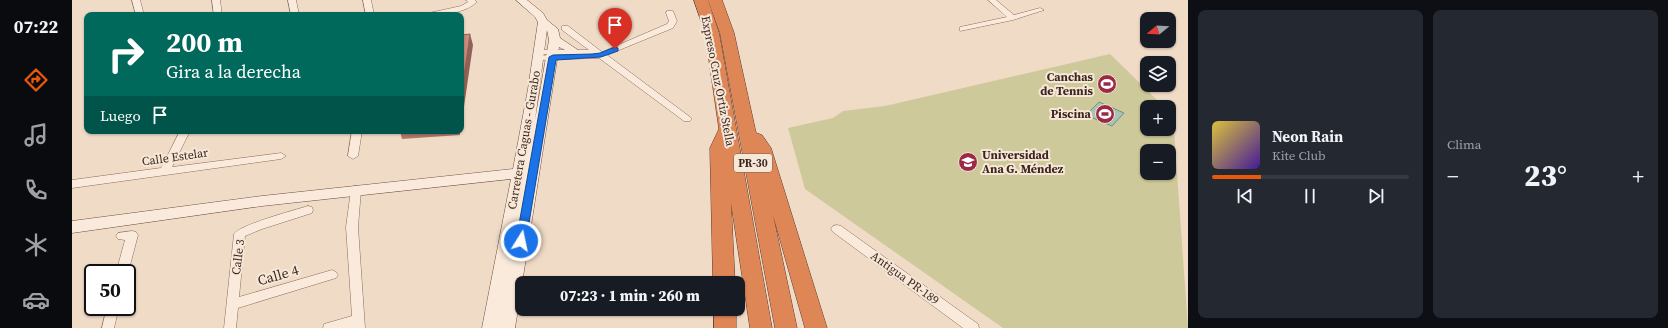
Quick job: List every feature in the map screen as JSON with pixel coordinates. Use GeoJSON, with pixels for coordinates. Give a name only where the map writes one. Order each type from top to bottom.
{"type":"FeatureCollection","features":[{"type":"Feature","properties":{"kind":"highway","name":"Expreso Cruz Ortiz Stella"},"geometry":{"type":"LineString","coordinates":[[701,0],[712,33],[736,125],[786,328]]}},
{"type":"Feature","properties":{"kind":"highway","name":"Expreso Cruz Ortiz Stella"},"geometry":{"type":"LineString","coordinates":[[715,0],[727,33],[736,125],[761,328]]}},
{"type":"Feature","properties":{"kind":"highway"},"geometry":{"type":"LineString","coordinates":[[724,276],[719,148],[736,125],[762,148],[816,328]]}},
{"type":"Feature","properties":{"kind":"highway"},"geometry":{"type":"LineString","coordinates":[[725,316],[725,328]]}},
{"type":"Feature","properties":{"kind":"main road"},"geometry":{"type":"LineString","coordinates":[[522,0],[539,15],[543,22],[553,29],[555,40],[575,52]]}},
{"type":"Feature","properties":{"kind":"main road","name":"Carretera Caguas - Gurabo"},"geometry":{"type":"LineString","coordinates":[[506,328],[526,172],[546,55],[543,22]]}},
{"type":"Feature","properties":{"kind":"main road","name":"Carretera Caguas - Gurabo"},"geometry":{"type":"LineString","coordinates":[[546,55],[555,40]]}},
{"type":"Feature","properties":{"kind":"main road"},"geometry":{"type":"LineString","coordinates":[[72,227],[262,201],[526,172]]}},
{"type":"Feature","properties":{"kind":"main road","name":"Carretera Caguas - Gurabo"},"geometry":{"type":"LineString","coordinates":[[491,328],[526,172]]}},
{"type":"Feature","properties":{"kind":"street"},"geometry":{"type":"LineString","coordinates":[[136,0],[139,12]]}},
{"type":"Feature","properties":{"kind":"street"},"geometry":{"type":"LineString","coordinates":[[217,0],[218,12]]}},
{"type":"Feature","properties":{"kind":"street"},"geometry":{"type":"LineString","coordinates":[[292,0],[294,12]]}},
{"type":"Feature","properties":{"kind":"street"},"geometry":{"type":"LineString","coordinates":[[367,0],[369,12]]}},
{"type":"Feature","properties":{"kind":"street"},"geometry":{"type":"LineString","coordinates":[[444,12],[463,8],[473,2],[470,0]]}},
{"type":"Feature","properties":{"kind":"street"},"geometry":{"type":"LineString","coordinates":[[992,0],[1013,18]]}},
{"type":"Feature","properties":{"kind":"street"},"geometry":{"type":"LineString","coordinates":[[963,29],[1013,18],[1040,10]]}},
{"type":"Feature","properties":{"kind":"street"},"geometry":{"type":"LineString","coordinates":[[546,55],[601,55],[670,26],[673,21],[670,13]]}},
{"type":"Feature","properties":{"kind":"street"},"geometry":{"type":"LineString","coordinates":[[565,28],[687,119]]}},
{"type":"Feature","properties":{"kind":"street"},"geometry":{"type":"LineString","coordinates":[[546,55],[590,52],[601,55]]}},
{"type":"Feature","properties":{"kind":"street"},"geometry":{"type":"LineString","coordinates":[[165,171],[183,134]]}},
{"type":"Feature","properties":{"kind":"street"},"geometry":{"type":"LineString","coordinates":[[353,156],[357,134]]}},
{"type":"Feature","properties":{"kind":"street","name":"Calle Estelar"},"geometry":{"type":"LineString","coordinates":[[72,184],[282,156]]}},
{"type":"Feature","properties":{"kind":"street"},"geometry":{"type":"LineString","coordinates":[[329,328],[358,324],[352,227],[356,190]]}},
{"type":"Feature","properties":{"kind":"street","name":"Calle 3"},"geometry":{"type":"LineString","coordinates":[[230,328],[240,234],[258,226],[308,210]]}},
{"type":"Feature","properties":{"kind":"street","name":"Antigua PR-189"},"geometry":{"type":"LineString","coordinates":[[836,229],[973,328]]}},
{"type":"Feature","properties":{"kind":"street"},"geometry":{"type":"LineString","coordinates":[[122,236],[132,235],[124,264]]}},
{"type":"Feature","properties":{"kind":"street","name":"Calle 4"},"geometry":{"type":"LineString","coordinates":[[233,304],[332,275]]}},
{"type":"Feature","properties":{"kind":"street"},"geometry":{"type":"LineString","coordinates":[[108,328],[111,316]]}},
{"type":"Feature","properties":{"kind":"shaded area","name":"Universidad Ana G. Méndez"},"geometry":{"type":"Polygon","coordinates":[[[1110,54],[1140,83],[1140,92],[1151,92],[1150,93],[1157,100],[1140,100],[1140,136],[1174,136],[1175,144],[1140,144],[1140,180],[1176,180],[1176,158],[1188,328],[1003,328],[805,189],[788,128],[833,118],[843,111],[885,106],[1110,54]]]}},
{"type":"Feature","properties":{"kind":"shaded area","name":"Piscina"},"geometry":{"type":"Polygon","coordinates":[[[1099,102],[1124,113],[1112,126],[1086,115],[1099,102]]]}},
{"type":"Feature","properties":{"kind":"building"},"geometry":{"type":"Polygon","coordinates":[[[470,34],[464,75],[464,35],[470,34]]]}},
{"type":"Feature","properties":{"kind":"place","name":"Canchas de Tennis"},"geometry":{"type":"Point","coordinates":[1107,84]}},
{"type":"Feature","properties":{"kind":"place","name":"Piscina"},"geometry":{"type":"Point","coordinates":[1105,114]}},
{"type":"Feature","properties":{"kind":"place","name":"Universidad Ana G. Méndez"},"geometry":{"type":"Point","coordinates":[968,162]}},
{"type":"Feature","properties":{"kind":"route"},"geometry":{"type":"LineString","coordinates":[[521,241],[553,57],[601,55],[615,49]]}}]}
